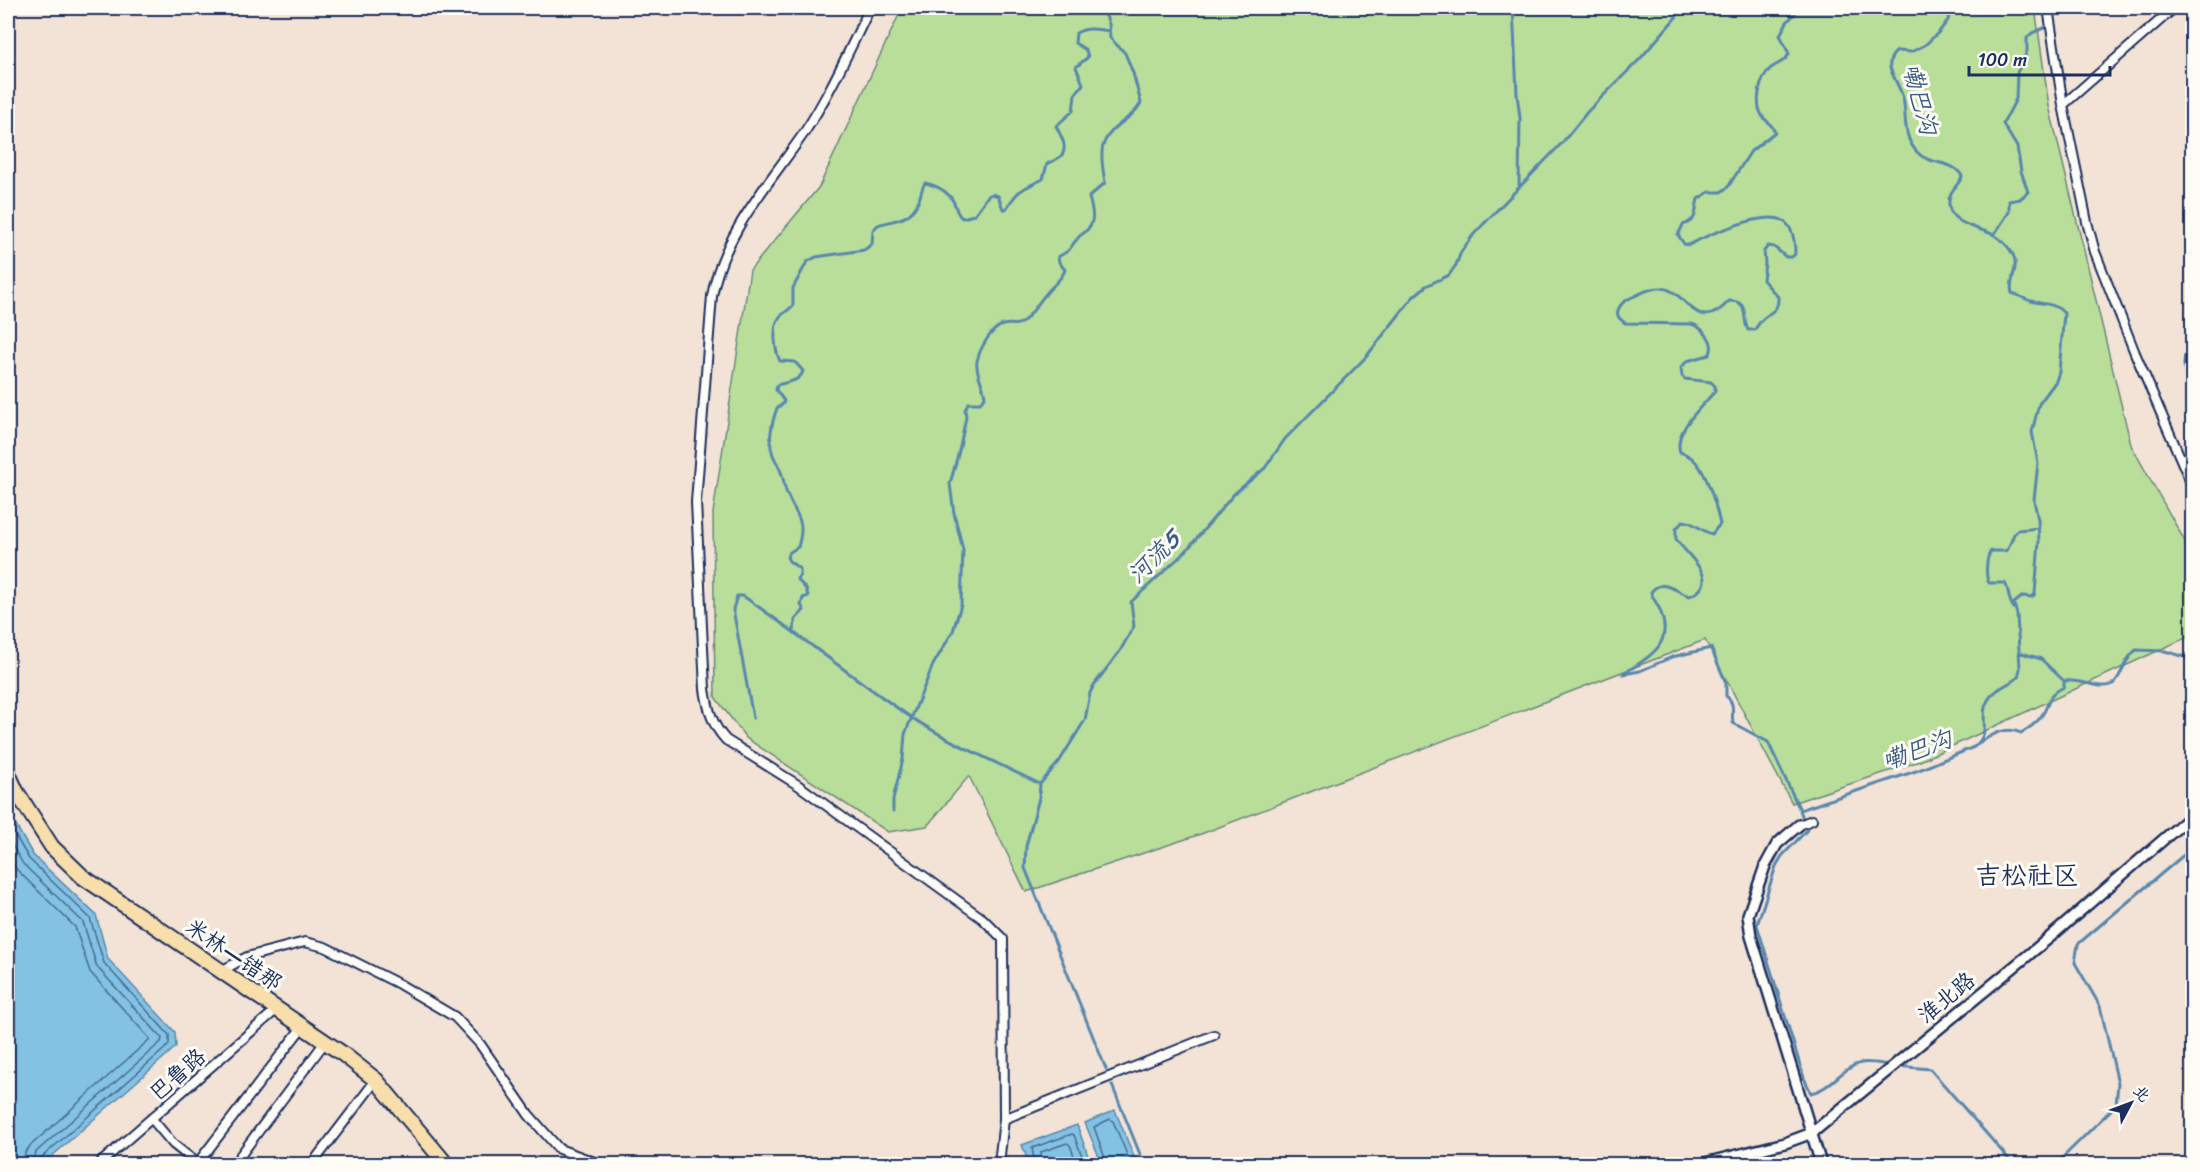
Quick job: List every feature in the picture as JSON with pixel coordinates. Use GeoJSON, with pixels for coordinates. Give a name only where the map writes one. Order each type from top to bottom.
{"type":"FeatureCollection","features":[{"type":"Feature","properties":{"kind":"highway","name":"米林—错那"},"geometry":{"type":"LineString","coordinates":[[8,773],[16,791],[52,847],[83,877],[303,1026],[376,1080],[446,1164]]}},
{"type":"Feature","properties":{"kind":"street"},"geometry":{"type":"LineString","coordinates":[[870,8],[805,132],[753,204],[715,277],[696,502],[705,689],[711,718],[717,730],[726,740],[798,784],[983,919],[1003,939],[1004,1119],[999,1164]]}},
{"type":"Feature","properties":{"kind":"street"},"geometry":{"type":"LineString","coordinates":[[2048,8],[2063,105],[2095,252],[2135,353],[2193,485]]}},
{"type":"Feature","properties":{"kind":"street"},"geometry":{"type":"LineString","coordinates":[[2063,105],[2174,8]]}},
{"type":"Feature","properties":{"kind":"street","name":"淮北路"},"geometry":{"type":"LineString","coordinates":[[1701,1164],[1785,1143],[1812,1133],[2049,938],[2193,815]]}},
{"type":"Feature","properties":{"kind":"street"},"geometry":{"type":"LineString","coordinates":[[1812,820],[1799,825],[1776,844],[1761,876],[1748,915],[1751,936],[1821,1164]]}},
{"type":"Feature","properties":{"kind":"street"},"geometry":{"type":"LineString","coordinates":[[221,970],[247,957],[305,942],[325,947],[399,984],[455,1017],[480,1044],[529,1115],[559,1149],[600,1164]]}},
{"type":"Feature","properties":{"kind":"street","name":"巴鲁路"},"geometry":{"type":"LineString","coordinates":[[99,1164],[277,1009]]}},
{"type":"Feature","properties":{"kind":"street"},"geometry":{"type":"LineString","coordinates":[[152,1119],[173,1144],[198,1164],[303,1026]]}},
{"type":"Feature","properties":{"kind":"street"},"geometry":{"type":"LineString","coordinates":[[1004,1119],[1214,1035]]}},
{"type":"Feature","properties":{"kind":"street"},"geometry":{"type":"LineString","coordinates":[[234,1164],[325,1042]]}},
{"type":"Feature","properties":{"kind":"street"},"geometry":{"type":"LineString","coordinates":[[312,1164],[376,1080]]}},
{"type":"Feature","properties":{"kind":"green space"},"geometry":{"type":"Polygon","coordinates":[[[902,8],[2035,8],[2049,106],[2131,445],[2192,554],[2192,635],[1920,761],[1792,803],[1705,640],[1201,834],[1026,892],[969,776],[927,826],[888,832],[746,738],[715,697],[713,513],[750,270],[819,187],[902,8]]]}},
{"type":"Feature","properties":{"kind":"green space"},"geometry":{"type":"Polygon","coordinates":[[[883,1156],[893,1158],[900,1164],[869,1164],[883,1156]]]}},
{"type":"Feature","properties":{"kind":"water"},"geometry":{"type":"Polygon","coordinates":[[[8,812],[33,855],[96,915],[108,959],[175,1032],[176,1047],[43,1164],[8,1164],[8,812]]]}},
{"type":"Feature","properties":{"kind":"water"},"geometry":{"type":"Polygon","coordinates":[[[1115,1110],[1137,1164],[1102,1164],[1085,1123],[1115,1110]]]}},
{"type":"Feature","properties":{"kind":"water"},"geometry":{"type":"Polygon","coordinates":[[[1077,1125],[1091,1164],[1029,1164],[1022,1145],[1077,1125]]]}},
{"type":"Feature","properties":{"kind":"waterway"},"geometry":{"type":"LineString","coordinates":[[893,811],[893,799],[903,759],[905,734],[933,665],[953,631],[961,605],[963,550],[950,484],[960,447],[966,417],[965,410],[968,403],[980,403],[985,397],[977,370],[978,356],[986,340],[998,327],[1019,324],[1025,320],[1063,274],[1065,270],[1058,257],[1069,250],[1089,228],[1093,215],[1089,197],[1105,183],[1102,150],[1107,136],[1141,103],[1125,53],[1110,38],[1109,24],[1103,8]]}},
{"type":"Feature","properties":{"kind":"waterway"},"geometry":{"type":"LineString","coordinates":[[1513,8],[1520,118],[1519,185]]}},
{"type":"Feature","properties":{"kind":"waterway","name":"河流5"},"geometry":{"type":"LineString","coordinates":[[1106,1069],[1025,868],[1026,846],[1039,798],[1040,784],[1059,762],[1085,720],[1090,693],[1094,685],[1120,651],[1134,626],[1131,602],[1186,551],[1234,494],[1265,468],[1285,439],[1366,357],[1413,297],[1426,286],[1449,275],[1474,234],[1562,143],[1588,111],[1640,59],[1684,8]]}},
{"type":"Feature","properties":{"kind":"waterway"},"geometry":{"type":"LineString","coordinates":[[1623,674],[1655,651],[1664,635],[1661,613],[1651,592],[1655,588],[1664,586],[1690,596],[1700,590],[1704,583],[1700,568],[1676,539],[1676,529],[1683,521],[1687,521],[1712,534],[1720,524],[1703,472],[1693,459],[1680,452],[1679,444],[1690,420],[1715,391],[1715,386],[1711,382],[1685,379],[1682,376],[1681,368],[1687,361],[1709,355],[1711,346],[1708,336],[1692,324],[1625,323],[1619,317],[1618,311],[1622,303],[1629,299],[1647,290],[1659,288],[1669,290],[1699,313],[1708,315],[1729,301],[1736,302],[1743,307],[1748,330],[1754,330],[1776,308],[1778,297],[1763,280],[1764,251],[1768,246],[1774,247],[1786,257],[1792,257],[1795,254],[1793,235],[1789,226],[1782,220],[1773,218],[1749,221],[1721,230],[1689,245],[1684,244],[1678,235],[1683,225],[1694,218],[1698,199],[1709,192],[1721,192],[1728,187],[1751,151],[1775,132],[1760,112],[1759,92],[1767,72],[1789,54],[1780,35],[1787,22],[1800,8]]}},
{"type":"Feature","properties":{"kind":"waterway","name":"嘞巴沟"},"geometry":{"type":"LineString","coordinates":[[1800,810],[1919,770],[1974,747],[1983,736],[1984,712],[1988,700],[1994,692],[2018,677],[2020,669],[2017,615],[2014,603],[2023,596],[2032,597],[2035,594],[2039,541],[2034,500],[2038,463],[2032,432],[2039,404],[2056,381],[2059,372],[2064,313],[2053,305],[2031,301],[2012,293],[2011,284],[2015,261],[2008,247],[1995,236],[1959,221],[1950,211],[1949,199],[1962,176],[1952,167],[1922,156],[1912,146],[1907,133],[1903,98],[1890,67],[1891,58],[1897,51],[1911,52],[1925,45],[1939,32],[1948,20],[1951,8]]}},
{"type":"Feature","properties":{"kind":"waterway"},"geometry":{"type":"LineString","coordinates":[[1994,235],[2009,212],[2009,201],[2020,199],[2028,192],[2021,171],[2017,147],[2003,124],[2016,99],[2017,73],[2027,51],[2027,38],[2044,28]]}},
{"type":"Feature","properties":{"kind":"waterway"},"geometry":{"type":"LineString","coordinates":[[794,631],[795,620],[804,610],[801,605],[803,598],[808,596],[806,589],[797,579],[800,569],[787,557],[798,547],[801,524],[773,455],[770,437],[777,408],[784,401],[776,390],[777,385],[796,379],[803,371],[795,362],[780,361],[776,346],[777,322],[780,316],[793,305],[793,288],[807,262],[816,257],[864,250],[872,244],[873,230],[878,225],[901,219],[910,213],[918,202],[925,183],[947,193],[962,218],[974,215],[992,194],[998,196],[1003,209],[1006,209],[1018,193],[1043,179],[1047,164],[1061,156],[1064,149],[1056,126],[1073,111],[1075,95],[1083,84],[1076,67],[1088,57],[1086,50],[1075,43],[1076,33],[1088,29],[1109,31]]}},
{"type":"Feature","properties":{"kind":"waterway"},"geometry":{"type":"LineString","coordinates":[[2192,347],[2188,350],[2184,360],[2187,378],[2192,387]]}},
{"type":"Feature","properties":{"kind":"waterway"},"geometry":{"type":"LineString","coordinates":[[2014,608],[2005,583],[1989,583],[1988,558],[1991,551],[2008,549],[2018,530],[2039,528]]}},
{"type":"Feature","properties":{"kind":"waterway"},"geometry":{"type":"LineString","coordinates":[[753,718],[733,609],[737,596],[743,596],[885,700],[938,734],[1040,784]]}},
{"type":"Feature","properties":{"kind":"waterway","name":"嘞巴沟"},"geometry":{"type":"LineString","coordinates":[[1624,674],[1640,671],[1672,657],[1711,648],[1726,683],[1726,696],[1732,705],[1733,723],[1768,742],[1807,830],[1782,856],[1776,866],[1757,925],[1804,1078],[1811,1093],[1818,1091],[1848,1069],[1861,1063],[1890,1065]]}},
{"type":"Feature","properties":{"kind":"waterway"},"geometry":{"type":"LineString","coordinates":[[2064,681],[2078,681],[2099,686],[2111,685],[2136,650],[2165,651],[2192,659]]}},
{"type":"Feature","properties":{"kind":"waterway"},"geometry":{"type":"LineString","coordinates":[[2019,652],[2041,659],[2064,681]]}},
{"type":"Feature","properties":{"kind":"waterway"},"geometry":{"type":"LineString","coordinates":[[1981,742],[2000,732],[2010,730],[2021,733],[2029,728],[2044,713],[2051,697],[2064,687],[2064,681]]}},
{"type":"Feature","properties":{"kind":"waterway"},"geometry":{"type":"LineString","coordinates":[[2056,1164],[2116,1105],[2118,1083],[2100,1006],[2075,963],[2078,944],[2192,848]]}},
{"type":"Feature","properties":{"kind":"waterway","name":"嘞巴沟"},"geometry":{"type":"LineString","coordinates":[[1897,1066],[1930,1069],[2013,1164]]}},
{"type":"Feature","properties":{"kind":"waterway","name":"河流5"},"geometry":{"type":"LineString","coordinates":[[1112,1085],[1144,1164]]}},
{"type":"Feature","properties":{"kind":"district","name":"吉松社区"},"geometry":{"type":"Point","coordinates":[2027,875]}}]}
